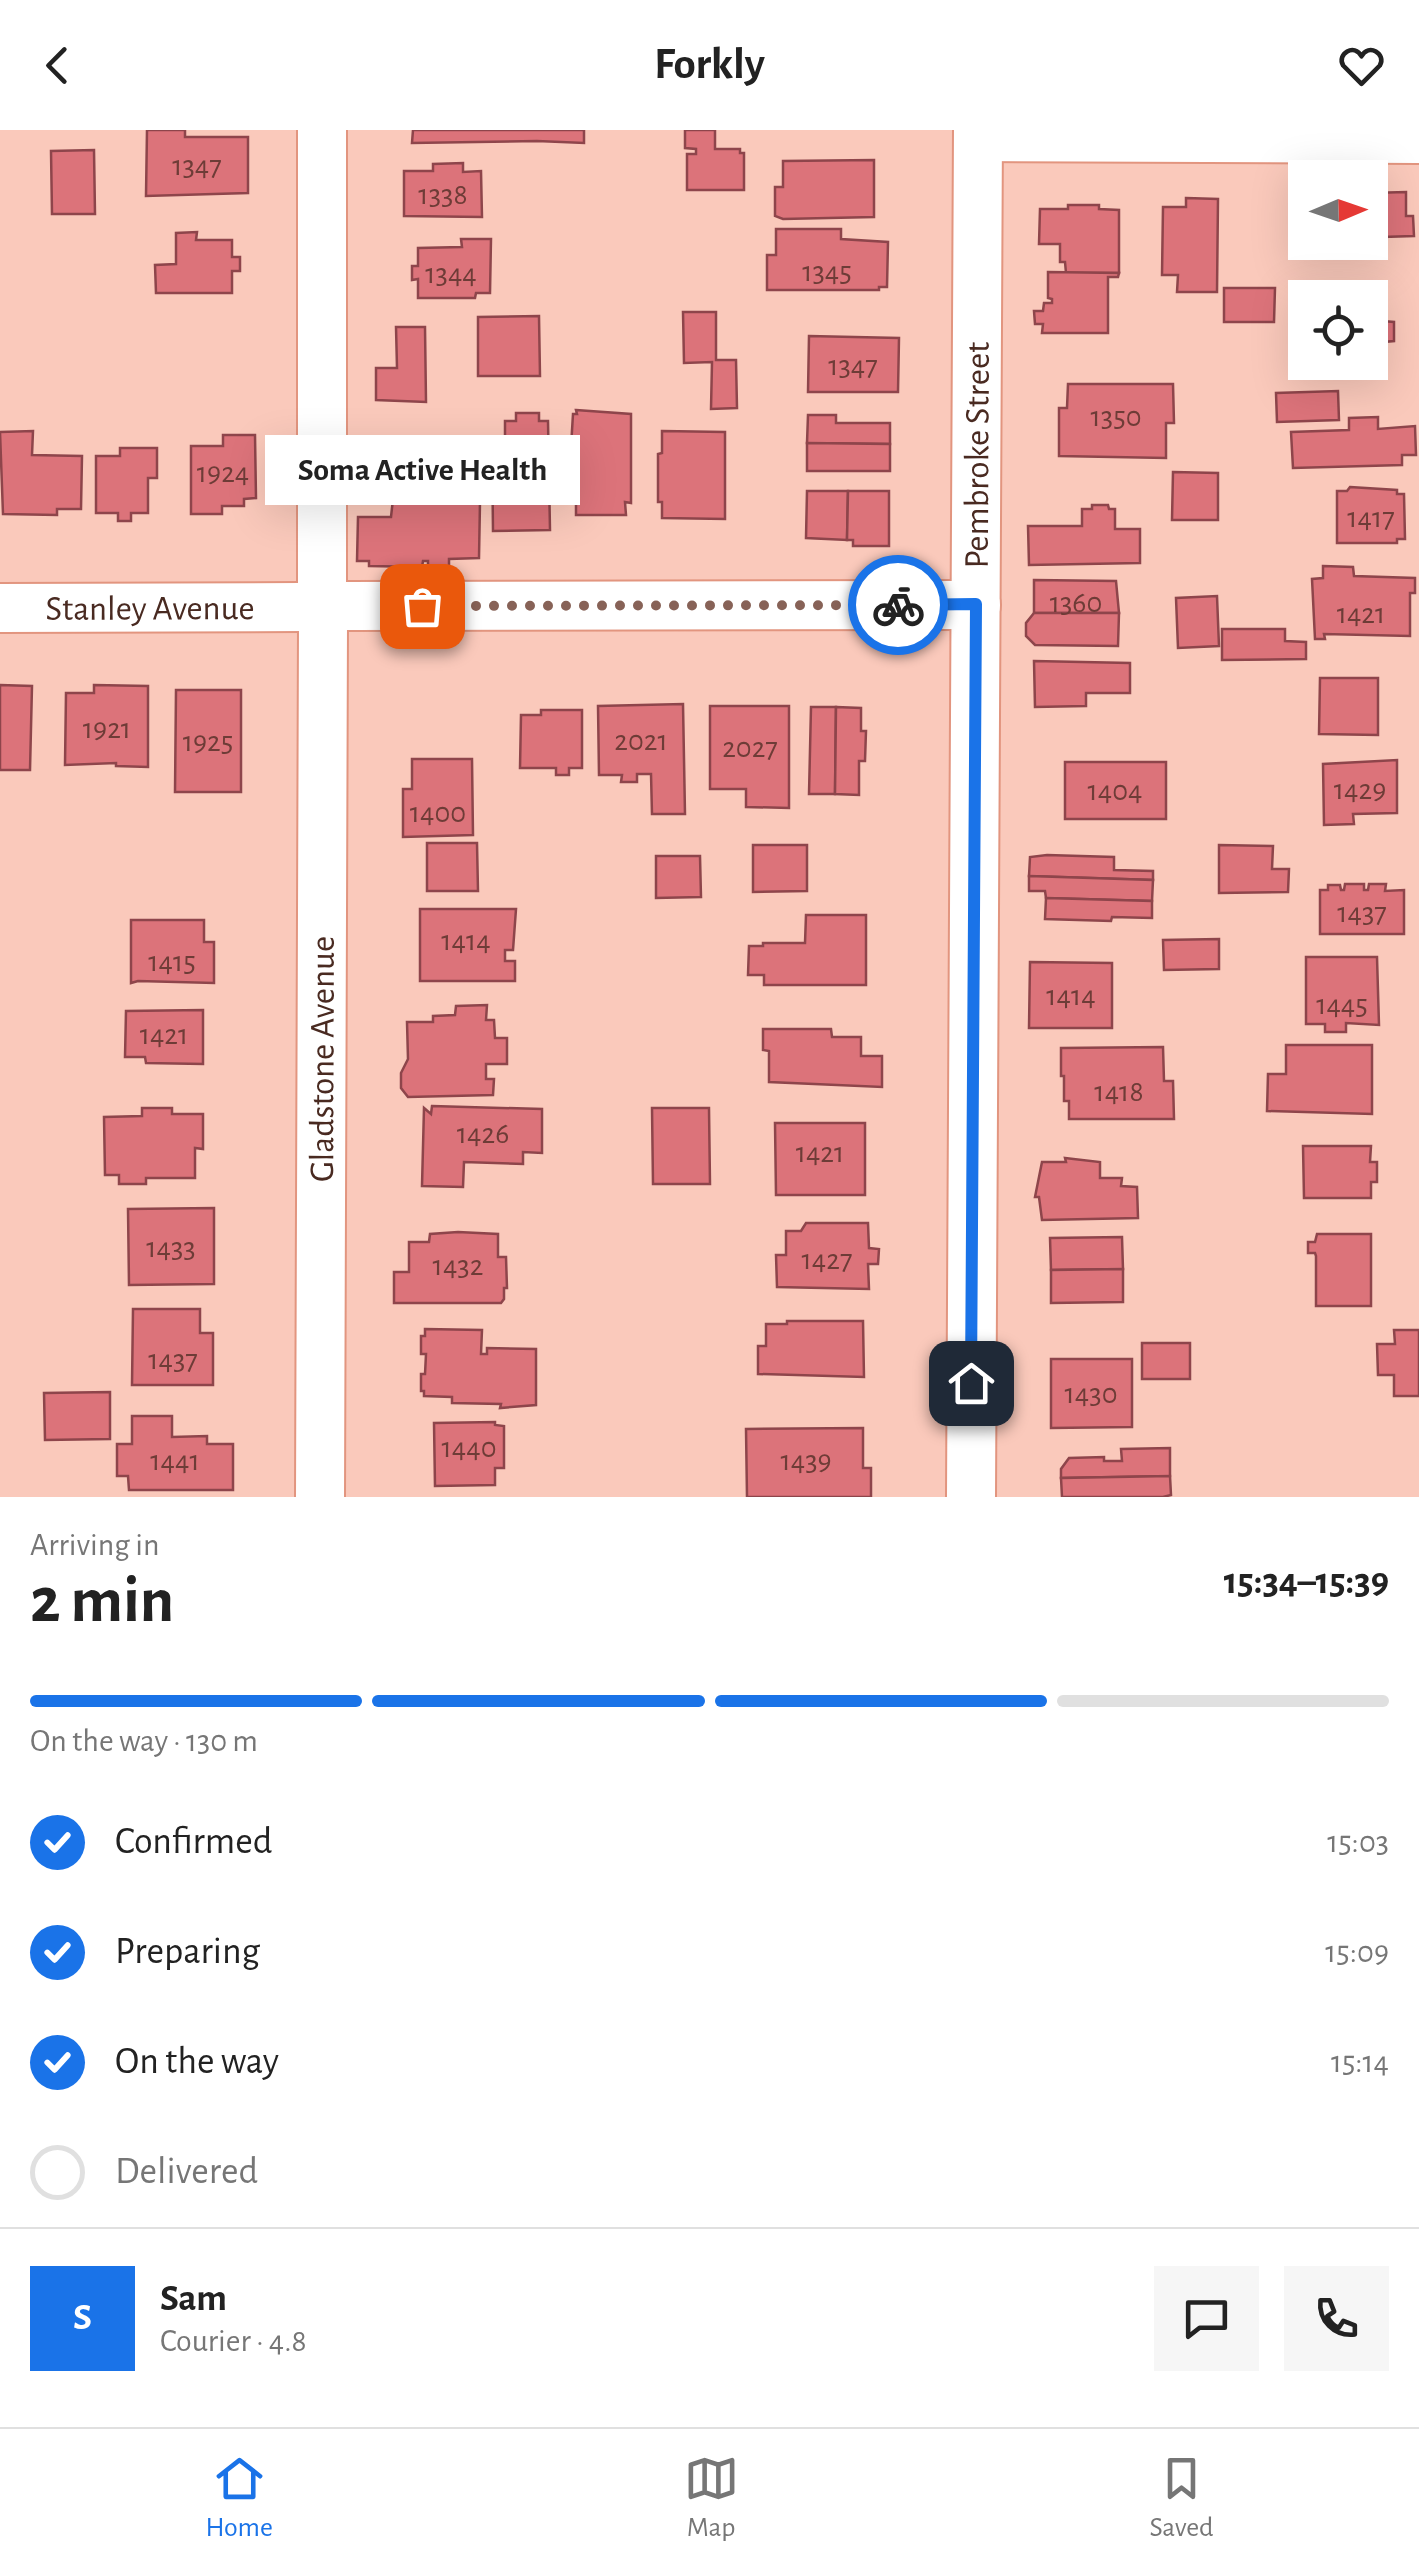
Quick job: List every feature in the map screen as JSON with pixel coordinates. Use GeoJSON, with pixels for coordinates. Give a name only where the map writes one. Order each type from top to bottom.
{"type":"FeatureCollection","features":[{"type":"Feature","properties":{"kind":"street","name":"Gladstone Avenue"},"geometry":{"type":"LineString","coordinates":[[320,1497],[322,130]]}},
{"type":"Feature","properties":{"kind":"street"},"geometry":{"type":"LineString","coordinates":[[978,134],[1419,139]]}},
{"type":"Feature","properties":{"kind":"street","name":"Pembroke Street"},"geometry":{"type":"LineString","coordinates":[[971,1497],[978,134]]}},
{"type":"Feature","properties":{"kind":"street","name":"Stanley Avenue"},"geometry":{"type":"LineString","coordinates":[[0,608],[976,604]]}},
{"type":"Feature","properties":{"kind":"building"},"geometry":{"type":"Polygon","coordinates":[[[147,130],[185,130],[185,137],[248,137],[248,193],[146,196],[147,130]]]}},
{"type":"Feature","properties":{"kind":"building"},"geometry":{"type":"Polygon","coordinates":[[[413,130],[584,130],[584,143],[412,143],[413,130]]]}},
{"type":"Feature","properties":{"kind":"building"},"geometry":{"type":"Polygon","coordinates":[[[685,130],[715,130],[715,149],[740,149],[744,153],[744,190],[687,190],[687,154],[696,154],[696,149],[685,148],[685,130]]]}},
{"type":"Feature","properties":{"kind":"building"},"geometry":{"type":"Polygon","coordinates":[[[94,150],[95,214],[52,214],[51,151],[94,150]]]}},
{"type":"Feature","properties":{"kind":"building"},"geometry":{"type":"Polygon","coordinates":[[[874,160],[874,217],[775,216],[775,187],[783,187],[783,161],[874,160]]]}},
{"type":"Feature","properties":{"kind":"building"},"geometry":{"type":"Polygon","coordinates":[[[463,163],[463,172],[481,171],[482,217],[404,216],[404,171],[433,171],[433,164],[463,163]]]}},
{"type":"Feature","properties":{"kind":"building"},"geometry":{"type":"Polygon","coordinates":[[[1388,192],[1406,192],[1406,216],[1413,216],[1414,236],[1388,237],[1388,192]]]}},
{"type":"Feature","properties":{"kind":"building"},"geometry":{"type":"Polygon","coordinates":[[[1186,198],[1218,199],[1217,292],[1177,292],[1178,275],[1162,275],[1163,207],[1186,207],[1186,198]]]}},
{"type":"Feature","properties":{"kind":"building"},"geometry":{"type":"Polygon","coordinates":[[[1068,205],[1099,205],[1099,209],[1119,210],[1119,273],[1066,273],[1065,262],[1060,262],[1060,244],[1039,244],[1040,209],[1068,209],[1068,205]]]}},
{"type":"Feature","properties":{"kind":"building"},"geometry":{"type":"Polygon","coordinates":[[[776,229],[841,229],[841,239],[888,242],[887,287],[767,290],[767,255],[776,255],[776,229]]]}},
{"type":"Feature","properties":{"kind":"building"},"geometry":{"type":"Polygon","coordinates":[[[197,232],[196,240],[232,240],[232,257],[240,257],[240,271],[232,271],[232,293],[156,293],[155,265],[176,264],[176,233],[197,232]]]}},
{"type":"Feature","properties":{"kind":"building"},"geometry":{"type":"Polygon","coordinates":[[[461,239],[491,239],[490,293],[476,293],[475,298],[418,298],[418,279],[412,280],[412,266],[418,266],[418,248],[462,247],[461,239]]]}},
{"type":"Feature","properties":{"kind":"building"},"geometry":{"type":"Polygon","coordinates":[[[1048,272],[1119,273],[1118,277],[1108,277],[1108,333],[1042,333],[1043,324],[1035,324],[1034,311],[1043,311],[1044,303],[1052,303],[1048,298],[1048,272]]]}},
{"type":"Feature","properties":{"kind":"building"},"geometry":{"type":"Polygon","coordinates":[[[1224,288],[1275,288],[1274,322],[1224,322],[1224,288]]]}},
{"type":"Feature","properties":{"kind":"building"},"geometry":{"type":"Polygon","coordinates":[[[683,312],[716,312],[716,360],[736,360],[737,408],[711,409],[712,362],[684,363],[683,312]]]}},
{"type":"Feature","properties":{"kind":"building"},"geometry":{"type":"Polygon","coordinates":[[[539,316],[540,376],[478,376],[478,317],[539,316]]]}},
{"type":"Feature","properties":{"kind":"building"},"geometry":{"type":"Polygon","coordinates":[[[1388,322],[1394,322],[1394,341],[1388,342],[1388,322]]]}},
{"type":"Feature","properties":{"kind":"building"},"geometry":{"type":"Polygon","coordinates":[[[396,327],[425,327],[426,402],[376,400],[376,368],[397,368],[396,327]]]}},
{"type":"Feature","properties":{"kind":"building"},"geometry":{"type":"Polygon","coordinates":[[[809,336],[899,338],[898,392],[808,392],[809,336]]]}},
{"type":"Feature","properties":{"kind":"building"},"geometry":{"type":"Polygon","coordinates":[[[1068,384],[1173,384],[1174,423],[1166,423],[1166,458],[1059,456],[1059,408],[1067,408],[1068,384]]]}},
{"type":"Feature","properties":{"kind":"building"},"geometry":{"type":"Polygon","coordinates":[[[1338,391],[1339,420],[1277,422],[1276,393],[1338,391]]]}},
{"type":"Feature","properties":{"kind":"building"},"geometry":{"type":"Polygon","coordinates":[[[576,410],[631,414],[631,503],[625,502],[626,515],[576,515],[571,447],[576,410]]]}},
{"type":"Feature","properties":{"kind":"building"},"geometry":{"type":"Polygon","coordinates":[[[516,413],[539,413],[539,421],[548,421],[550,530],[493,531],[492,443],[505,443],[505,421],[516,421],[516,413]]]}},
{"type":"Feature","properties":{"kind":"building"},"geometry":{"type":"Polygon","coordinates":[[[808,415],[836,415],[836,423],[890,423],[890,444],[807,443],[808,415]]]}},
{"type":"Feature","properties":{"kind":"building"},"geometry":{"type":"Polygon","coordinates":[[[1378,417],[1378,429],[1415,426],[1416,455],[1402,455],[1402,465],[1293,468],[1291,432],[1349,430],[1349,418],[1378,417]]]}},
{"type":"Feature","properties":{"kind":"building"},"geometry":{"type":"Polygon","coordinates":[[[33,431],[32,455],[82,456],[81,509],[57,509],[57,515],[3,514],[0,432],[33,431]]]}},
{"type":"Feature","properties":{"kind":"building"},"geometry":{"type":"Polygon","coordinates":[[[662,431],[725,432],[725,519],[662,518],[658,454],[662,453],[662,431]]]}},
{"type":"Feature","properties":{"kind":"building"},"geometry":{"type":"Polygon","coordinates":[[[223,435],[255,435],[256,498],[244,499],[244,506],[222,506],[222,514],[191,514],[191,446],[223,446],[223,435]]]}},
{"type":"Feature","properties":{"kind":"building"},"geometry":{"type":"Polygon","coordinates":[[[807,443],[890,444],[890,471],[807,471],[807,443]]]}},
{"type":"Feature","properties":{"kind":"building"},"geometry":{"type":"Polygon","coordinates":[[[461,446],[481,446],[479,558],[449,559],[449,567],[428,567],[428,561],[423,561],[422,567],[369,566],[369,561],[357,561],[358,517],[391,517],[395,481],[461,482],[461,446]]]}},
{"type":"Feature","properties":{"kind":"building"},"geometry":{"type":"Polygon","coordinates":[[[120,448],[157,448],[157,478],[148,478],[148,513],[131,513],[131,521],[118,521],[118,513],[96,513],[96,456],[120,456],[120,448]]]}},
{"type":"Feature","properties":{"kind":"building"},"geometry":{"type":"Polygon","coordinates":[[[1173,472],[1218,473],[1218,520],[1172,520],[1173,472]]]}},
{"type":"Feature","properties":{"kind":"building"},"geometry":{"type":"Polygon","coordinates":[[[1350,487],[1397,490],[1397,494],[1404,494],[1405,539],[1397,539],[1397,543],[1337,543],[1337,491],[1350,487]]]}},
{"type":"Feature","properties":{"kind":"building"},"geometry":{"type":"Polygon","coordinates":[[[807,491],[848,491],[847,540],[806,538],[807,491]]]}},
{"type":"Feature","properties":{"kind":"building"},"geometry":{"type":"Polygon","coordinates":[[[848,491],[889,491],[889,546],[853,546],[853,540],[847,540],[848,491]]]}},
{"type":"Feature","properties":{"kind":"building"},"geometry":{"type":"Polygon","coordinates":[[[1092,505],[1115,509],[1115,529],[1140,529],[1140,563],[1029,565],[1028,526],[1082,526],[1082,509],[1092,509],[1092,505]]]}},
{"type":"Feature","properties":{"kind":"building"},"geometry":{"type":"Polygon","coordinates":[[[1323,566],[1353,567],[1354,576],[1415,578],[1415,593],[1410,593],[1410,636],[1324,634],[1325,639],[1315,639],[1312,579],[1323,578],[1323,566]]]}},
{"type":"Feature","properties":{"kind":"building"},"geometry":{"type":"Polygon","coordinates":[[[1034,580],[1116,581],[1119,613],[1034,613],[1034,580]]]}},
{"type":"Feature","properties":{"kind":"building"},"geometry":{"type":"Polygon","coordinates":[[[1217,596],[1219,646],[1178,648],[1176,598],[1217,596]]]}},
{"type":"Feature","properties":{"kind":"building"},"geometry":{"type":"Polygon","coordinates":[[[1034,613],[1119,613],[1118,646],[1035,645],[1026,636],[1026,623],[1034,613]]]}},
{"type":"Feature","properties":{"kind":"building"},"geometry":{"type":"Polygon","coordinates":[[[1222,629],[1285,629],[1285,641],[1306,642],[1306,659],[1222,660],[1222,629]]]}},
{"type":"Feature","properties":{"kind":"building"},"geometry":{"type":"Polygon","coordinates":[[[1034,661],[1130,663],[1130,693],[1086,693],[1086,706],[1035,707],[1034,661]]]}},
{"type":"Feature","properties":{"kind":"building"},"geometry":{"type":"Polygon","coordinates":[[[1320,678],[1378,678],[1378,735],[1319,734],[1320,678]]]}},
{"type":"Feature","properties":{"kind":"building"},"geometry":{"type":"Polygon","coordinates":[[[0,685],[32,686],[30,770],[0,770],[0,685]]]}},
{"type":"Feature","properties":{"kind":"building"},"geometry":{"type":"Polygon","coordinates":[[[94,685],[148,686],[148,767],[116,763],[65,765],[66,693],[94,693],[94,685]]]}},
{"type":"Feature","properties":{"kind":"building"},"geometry":{"type":"Polygon","coordinates":[[[176,690],[241,690],[241,792],[175,792],[176,690]]]}},
{"type":"Feature","properties":{"kind":"building"},"geometry":{"type":"Polygon","coordinates":[[[683,704],[685,814],[652,814],[651,774],[637,774],[637,782],[621,782],[622,775],[599,775],[598,706],[683,704]]]}},
{"type":"Feature","properties":{"kind":"building"},"geometry":{"type":"Polygon","coordinates":[[[710,706],[789,706],[789,808],[746,807],[746,789],[710,789],[710,706]]]}},
{"type":"Feature","properties":{"kind":"building"},"geometry":{"type":"Polygon","coordinates":[[[811,707],[836,707],[835,794],[809,794],[811,707]]]}},
{"type":"Feature","properties":{"kind":"building"},"geometry":{"type":"Polygon","coordinates":[[[836,707],[861,708],[861,731],[866,731],[865,761],[859,761],[859,795],[835,794],[836,707]]]}},
{"type":"Feature","properties":{"kind":"building"},"geometry":{"type":"Polygon","coordinates":[[[541,710],[582,710],[582,768],[569,768],[569,775],[556,775],[556,768],[520,768],[521,715],[541,715],[541,710]]]}},
{"type":"Feature","properties":{"kind":"building"},"geometry":{"type":"Polygon","coordinates":[[[412,759],[472,759],[473,835],[403,837],[403,789],[412,789],[412,759]]]}},
{"type":"Feature","properties":{"kind":"building"},"geometry":{"type":"Polygon","coordinates":[[[1397,760],[1397,813],[1353,814],[1354,824],[1324,825],[1323,764],[1397,760]]]}},
{"type":"Feature","properties":{"kind":"building"},"geometry":{"type":"Polygon","coordinates":[[[1065,762],[1166,762],[1166,819],[1065,819],[1065,762]]]}},
{"type":"Feature","properties":{"kind":"building"},"geometry":{"type":"Polygon","coordinates":[[[427,843],[477,843],[478,891],[427,891],[427,843]]]}},
{"type":"Feature","properties":{"kind":"building"},"geometry":{"type":"Polygon","coordinates":[[[753,845],[807,845],[807,891],[753,892],[753,845]]]}},
{"type":"Feature","properties":{"kind":"building"},"geometry":{"type":"Polygon","coordinates":[[[1219,845],[1273,846],[1272,869],[1289,869],[1288,892],[1219,893],[1219,845]]]}},
{"type":"Feature","properties":{"kind":"building"},"geometry":{"type":"Polygon","coordinates":[[[656,856],[700,856],[701,897],[656,898],[656,856]]]}},
{"type":"Feature","properties":{"kind":"building"},"geometry":{"type":"Polygon","coordinates":[[[1030,857],[1114,857],[1114,870],[1153,871],[1153,880],[1029,876],[1030,857]]]}},
{"type":"Feature","properties":{"kind":"building"},"geometry":{"type":"Polygon","coordinates":[[[1029,876],[1153,880],[1152,901],[1046,898],[1045,891],[1029,891],[1029,876]]]}},
{"type":"Feature","properties":{"kind":"building"},"geometry":{"type":"Polygon","coordinates":[[[1345,884],[1364,884],[1364,890],[1368,890],[1369,884],[1386,884],[1385,891],[1404,890],[1404,934],[1320,934],[1320,890],[1340,885],[1344,890],[1345,884]]]}},
{"type":"Feature","properties":{"kind":"building"},"geometry":{"type":"Polygon","coordinates":[[[1046,898],[1152,901],[1152,918],[1045,919],[1046,898]]]}},
{"type":"Feature","properties":{"kind":"building"},"geometry":{"type":"Polygon","coordinates":[[[420,909],[516,909],[513,950],[505,950],[505,961],[515,961],[515,981],[420,981],[420,909]]]}},
{"type":"Feature","properties":{"kind":"building"},"geometry":{"type":"Polygon","coordinates":[[[806,915],[866,915],[866,985],[764,985],[764,975],[748,975],[749,946],[805,943],[806,915]]]}},
{"type":"Feature","properties":{"kind":"building"},"geometry":{"type":"Polygon","coordinates":[[[131,920],[204,920],[204,942],[214,942],[214,983],[131,983],[131,920]]]}},
{"type":"Feature","properties":{"kind":"building"},"geometry":{"type":"Polygon","coordinates":[[[1219,939],[1219,969],[1164,970],[1163,940],[1219,939]]]}},
{"type":"Feature","properties":{"kind":"building"},"geometry":{"type":"Polygon","coordinates":[[[1306,957],[1377,957],[1379,1025],[1346,1023],[1346,1032],[1325,1032],[1325,1024],[1306,1024],[1306,957]]]}},
{"type":"Feature","properties":{"kind":"building"},"geometry":{"type":"Polygon","coordinates":[[[1030,962],[1112,963],[1112,1028],[1029,1028],[1030,962]]]}},
{"type":"Feature","properties":{"kind":"building"},"geometry":{"type":"Polygon","coordinates":[[[487,1005],[486,1020],[494,1020],[495,1038],[507,1038],[507,1064],[486,1064],[486,1079],[494,1079],[493,1095],[408,1097],[401,1088],[401,1073],[408,1059],[407,1022],[433,1022],[433,1016],[455,1015],[456,1006],[487,1005]]]}},
{"type":"Feature","properties":{"kind":"building"},"geometry":{"type":"Polygon","coordinates":[[[203,1010],[203,1064],[146,1063],[145,1057],[125,1057],[126,1011],[203,1010]]]}},
{"type":"Feature","properties":{"kind":"building"},"geometry":{"type":"Polygon","coordinates":[[[763,1029],[831,1029],[832,1037],[861,1037],[861,1056],[882,1056],[882,1087],[769,1082],[769,1051],[763,1050],[763,1029]]]}},
{"type":"Feature","properties":{"kind":"building"},"geometry":{"type":"Polygon","coordinates":[[[1286,1045],[1372,1045],[1372,1114],[1267,1111],[1268,1074],[1286,1074],[1286,1045]]]}},
{"type":"Feature","properties":{"kind":"building"},"geometry":{"type":"Polygon","coordinates":[[[1163,1047],[1164,1081],[1173,1081],[1174,1119],[1069,1119],[1069,1101],[1064,1101],[1061,1076],[1061,1048],[1163,1047]]]}},
{"type":"Feature","properties":{"kind":"building"},"geometry":{"type":"Polygon","coordinates":[[[432,1106],[542,1109],[542,1153],[523,1152],[523,1164],[464,1162],[463,1187],[422,1186],[424,1108],[431,1114],[432,1106]]]}},
{"type":"Feature","properties":{"kind":"building"},"geometry":{"type":"Polygon","coordinates":[[[142,1108],[172,1108],[172,1114],[203,1114],[203,1149],[195,1148],[195,1178],[146,1178],[146,1184],[119,1184],[119,1175],[105,1175],[104,1117],[142,1116],[142,1108]]]}},
{"type":"Feature","properties":{"kind":"building"},"geometry":{"type":"Polygon","coordinates":[[[652,1108],[709,1108],[710,1184],[653,1184],[652,1108]]]}},
{"type":"Feature","properties":{"kind":"building"},"geometry":{"type":"Polygon","coordinates":[[[775,1123],[865,1123],[865,1195],[776,1195],[775,1123]]]}},
{"type":"Feature","properties":{"kind":"building"},"geometry":{"type":"Polygon","coordinates":[[[1303,1146],[1371,1146],[1370,1162],[1377,1162],[1377,1182],[1371,1182],[1371,1198],[1304,1198],[1303,1146]]]}},
{"type":"Feature","properties":{"kind":"building"},"geometry":{"type":"Polygon","coordinates":[[[1065,1158],[1100,1162],[1100,1178],[1122,1178],[1121,1186],[1137,1187],[1138,1218],[1042,1220],[1039,1197],[1035,1197],[1042,1162],[1066,1162],[1065,1158]]]}},
{"type":"Feature","properties":{"kind":"building"},"geometry":{"type":"Polygon","coordinates":[[[214,1208],[214,1284],[129,1285],[128,1209],[214,1208]]]}},
{"type":"Feature","properties":{"kind":"building"},"geometry":{"type":"Polygon","coordinates":[[[806,1223],[868,1223],[869,1248],[879,1249],[878,1264],[868,1264],[869,1289],[777,1287],[776,1255],[786,1255],[786,1231],[801,1231],[806,1223]]]}},
{"type":"Feature","properties":{"kind":"building"},"geometry":{"type":"Polygon","coordinates":[[[430,1234],[498,1234],[498,1257],[506,1257],[507,1288],[501,1303],[394,1303],[394,1272],[409,1272],[409,1242],[429,1242],[430,1234]]]}},
{"type":"Feature","properties":{"kind":"building"},"geometry":{"type":"Polygon","coordinates":[[[1317,1234],[1371,1234],[1371,1306],[1316,1306],[1316,1256],[1308,1253],[1308,1242],[1315,1242],[1317,1234]]]}},
{"type":"Feature","properties":{"kind":"building"},"geometry":{"type":"Polygon","coordinates":[[[1122,1237],[1123,1269],[1051,1270],[1050,1238],[1122,1237]]]}},
{"type":"Feature","properties":{"kind":"building"},"geometry":{"type":"Polygon","coordinates":[[[1123,1269],[1123,1302],[1051,1303],[1051,1270],[1123,1269]]]}},
{"type":"Feature","properties":{"kind":"building"},"geometry":{"type":"Polygon","coordinates":[[[133,1309],[200,1309],[200,1333],[213,1333],[213,1385],[132,1385],[133,1309]]]}},
{"type":"Feature","properties":{"kind":"building"},"geometry":{"type":"Polygon","coordinates":[[[863,1321],[864,1377],[758,1374],[758,1346],[766,1346],[766,1324],[863,1321]]]}},
{"type":"Feature","properties":{"kind":"building"},"geometry":{"type":"Polygon","coordinates":[[[425,1329],[482,1330],[481,1354],[487,1354],[487,1348],[536,1349],[536,1405],[500,1408],[501,1404],[452,1403],[452,1397],[424,1396],[421,1374],[425,1374],[426,1354],[421,1354],[421,1336],[425,1336],[425,1329]]]}},
{"type":"Feature","properties":{"kind":"building"},"geometry":{"type":"Polygon","coordinates":[[[1394,1330],[1419,1330],[1419,1396],[1394,1396],[1394,1375],[1378,1375],[1377,1344],[1395,1344],[1394,1330]]]}},
{"type":"Feature","properties":{"kind":"building"},"geometry":{"type":"Polygon","coordinates":[[[1142,1343],[1190,1343],[1190,1379],[1142,1379],[1142,1343]]]}},
{"type":"Feature","properties":{"kind":"building"},"geometry":{"type":"Polygon","coordinates":[[[1051,1359],[1132,1359],[1132,1427],[1051,1428],[1051,1359]]]}},
{"type":"Feature","properties":{"kind":"building"},"geometry":{"type":"Polygon","coordinates":[[[110,1392],[110,1439],[45,1440],[44,1393],[110,1392]]]}},
{"type":"Feature","properties":{"kind":"building"},"geometry":{"type":"Polygon","coordinates":[[[132,1416],[172,1416],[172,1437],[207,1436],[207,1444],[233,1444],[233,1490],[129,1490],[128,1476],[117,1476],[117,1444],[132,1444],[132,1416]]]}},
{"type":"Feature","properties":{"kind":"building"},"geometry":{"type":"Polygon","coordinates":[[[495,1422],[504,1426],[504,1468],[495,1468],[495,1485],[435,1486],[434,1423],[495,1422]]]}},
{"type":"Feature","properties":{"kind":"building"},"geometry":{"type":"Polygon","coordinates":[[[863,1428],[863,1468],[871,1468],[871,1497],[747,1497],[746,1429],[863,1428]]]}},
{"type":"Feature","properties":{"kind":"building"},"geometry":{"type":"Polygon","coordinates":[[[1170,1448],[1170,1476],[1061,1478],[1061,1469],[1069,1458],[1122,1461],[1121,1449],[1170,1448]]]}},
{"type":"Feature","properties":{"kind":"building"},"geometry":{"type":"Polygon","coordinates":[[[1170,1476],[1171,1495],[1163,1497],[1062,1497],[1061,1478],[1170,1476]]]}},
{"type":"Feature","properties":{"kind":"way so far"},"geometry":{"type":"LineString","coordinates":[[422,606],[898,605]]}},
{"type":"Feature","properties":{"kind":"place","name":"Soma Active Health"},"geometry":{"type":"Point","coordinates":[422,606]}},
{"type":"Feature","properties":{"kind":"route"},"geometry":{"type":"LineString","coordinates":[[898,605],[976,604],[971,1383]]}}]}
